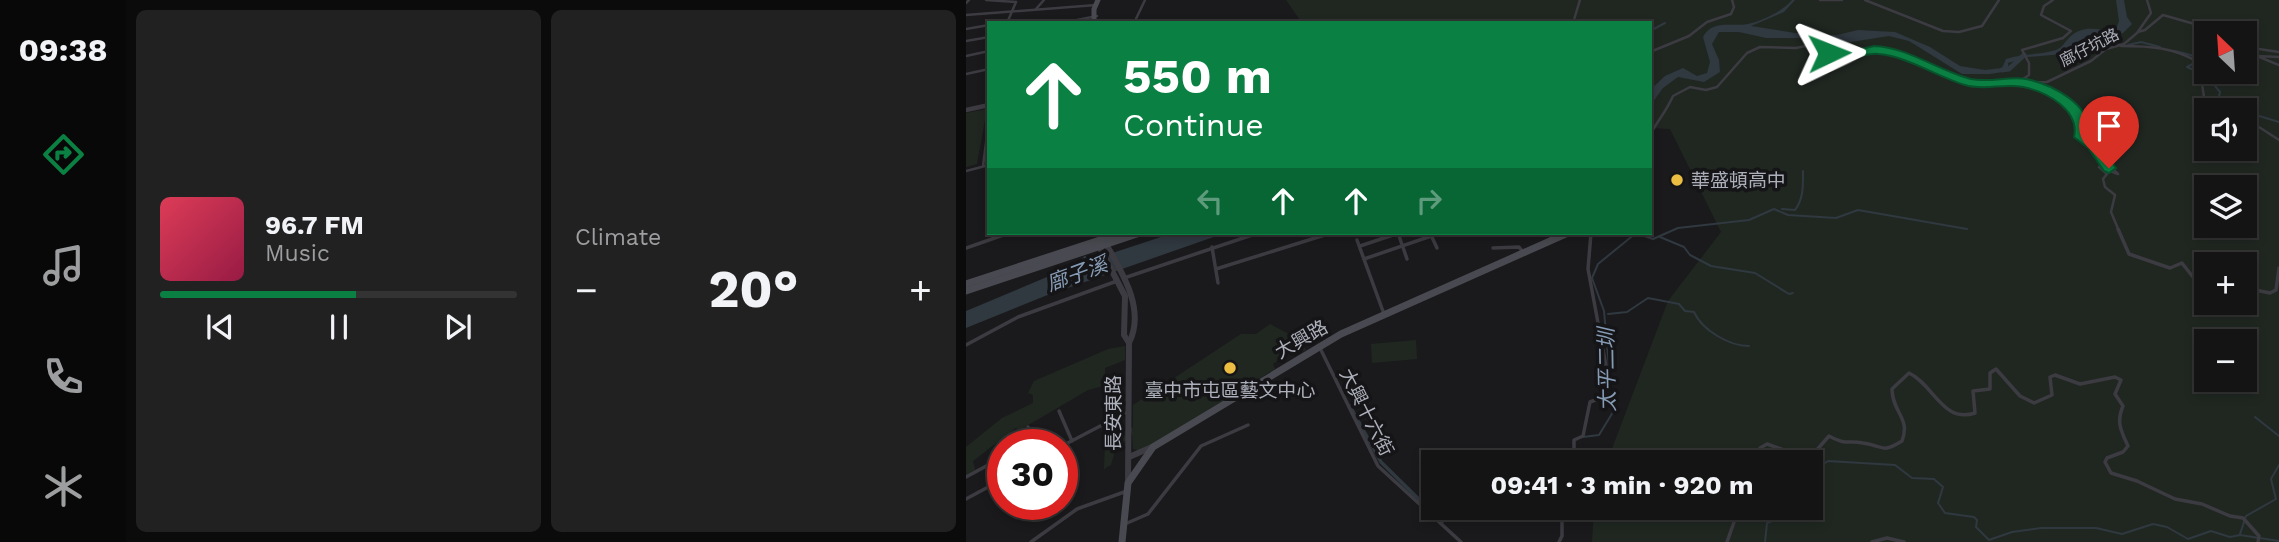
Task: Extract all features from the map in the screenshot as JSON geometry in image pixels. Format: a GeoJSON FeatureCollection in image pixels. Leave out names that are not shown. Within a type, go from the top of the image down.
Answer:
{"type":"FeatureCollection","features":[{"type":"Feature","properties":{"kind":"main road"},"geometry":{"type":"LineString","coordinates":[[1095,20],[1097,2]]}},
{"type":"Feature","properties":{"kind":"main road"},"geometry":{"type":"LineString","coordinates":[[966,286],[1124,235]]}},
{"type":"Feature","properties":{"kind":"main road"},"geometry":{"type":"LineString","coordinates":[[1101,241],[1130,235]]}},
{"type":"Feature","properties":{"kind":"main road","name":"大興路"},"geometry":{"type":"LineString","coordinates":[[1122,542],[1127,487],[1153,446],[1319,345],[1523,253],[1551,236]]}},
{"type":"Feature","properties":{"kind":"street"},"geometry":{"type":"LineString","coordinates":[[986,0],[1017,1]]}},
{"type":"Feature","properties":{"kind":"street"},"geometry":{"type":"LineString","coordinates":[[1037,9],[1044,0]]}},
{"type":"Feature","properties":{"kind":"street"},"geometry":{"type":"LineString","coordinates":[[1135,21],[1145,0]]}},
{"type":"Feature","properties":{"kind":"street"},"geometry":{"type":"LineString","coordinates":[[1573,21],[1580,0]]}},
{"type":"Feature","properties":{"kind":"street"},"geometry":{"type":"LineString","coordinates":[[1652,51],[1689,36],[1707,22],[1731,14],[1734,7],[1732,0]]}},
{"type":"Feature","properties":{"kind":"street"},"geometry":{"type":"LineString","coordinates":[[1820,0],[1842,0]]}},
{"type":"Feature","properties":{"kind":"street"},"geometry":{"type":"LineString","coordinates":[[1865,0],[1946,33],[1982,26],[1998,0]]}},
{"type":"Feature","properties":{"kind":"street"},"geometry":{"type":"LineString","coordinates":[[2053,0],[2044,6],[2041,15],[2071,31],[2063,38],[2022,50],[2029,64],[2029,75],[2021,82],[2049,92],[2075,109],[2083,127],[2081,137],[2093,145],[2099,156],[2118,174],[2099,167],[2107,174],[2103,179],[2105,187],[2115,195],[2112,201],[2112,221],[2127,240],[2129,254],[2171,268],[2182,263],[2194,278]]}},
{"type":"Feature","properties":{"kind":"street","name":"廍仔坑路"},"geometry":{"type":"LineString","coordinates":[[1652,131],[1665,116],[1676,94],[1690,87],[1710,90],[1717,87],[1747,53],[1765,46],[1792,48],[1815,44],[1838,57],[1885,50],[1968,82],[1987,85],[2047,82],[2091,61],[2106,49],[2124,44],[2137,33],[2151,13],[2147,0]]}},
{"type":"Feature","properties":{"kind":"street"},"geometry":{"type":"LineString","coordinates":[[1007,21],[1017,1]]}},
{"type":"Feature","properties":{"kind":"street"},"geometry":{"type":"LineString","coordinates":[[966,15],[1097,2]]}},
{"type":"Feature","properties":{"kind":"street"},"geometry":{"type":"LineString","coordinates":[[2137,33],[2164,15],[2194,24]]}},
{"type":"Feature","properties":{"kind":"street"},"geometry":{"type":"LineString","coordinates":[[966,29],[987,25]]}},
{"type":"Feature","properties":{"kind":"street"},"geometry":{"type":"LineString","coordinates":[[966,41],[987,37]]}},
{"type":"Feature","properties":{"kind":"street"},"geometry":{"type":"LineString","coordinates":[[2118,46],[2143,45],[2196,60],[2199,63],[2198,76],[2205,88],[2205,98]]}},
{"type":"Feature","properties":{"kind":"street"},"geometry":{"type":"LineString","coordinates":[[2258,48],[2279,52]]}},
{"type":"Feature","properties":{"kind":"street"},"geometry":{"type":"LineString","coordinates":[[966,56],[987,51]]}},
{"type":"Feature","properties":{"kind":"street"},"geometry":{"type":"LineString","coordinates":[[2279,57],[2257,56],[2279,65]]}},
{"type":"Feature","properties":{"kind":"street"},"geometry":{"type":"LineString","coordinates":[[966,74],[987,69]]}},
{"type":"Feature","properties":{"kind":"street"},"geometry":{"type":"LineString","coordinates":[[966,110],[987,105]]}},
{"type":"Feature","properties":{"kind":"street"},"geometry":{"type":"LineString","coordinates":[[2257,126],[2279,141]]}},
{"type":"Feature","properties":{"kind":"street"},"geometry":{"type":"LineString","coordinates":[[983,166],[987,144]]}},
{"type":"Feature","properties":{"kind":"street"},"geometry":{"type":"LineString","coordinates":[[966,171],[987,165]]}},
{"type":"Feature","properties":{"kind":"street"},"geometry":{"type":"LineString","coordinates":[[966,248],[1003,235]]}},
{"type":"Feature","properties":{"kind":"street"},"geometry":{"type":"LineString","coordinates":[[966,345],[1018,317],[1122,278],[1251,235]]}},
{"type":"Feature","properties":{"kind":"street"},"geometry":{"type":"LineString","coordinates":[[1216,269],[1325,235]]}},
{"type":"Feature","properties":{"kind":"street"},"geometry":{"type":"LineString","coordinates":[[1360,246],[1393,235]]}},
{"type":"Feature","properties":{"kind":"street"},"geometry":{"type":"LineString","coordinates":[[1400,235],[1407,259]]}},
{"type":"Feature","properties":{"kind":"street"},"geometry":{"type":"LineString","coordinates":[[1364,259],[1429,235]]}},
{"type":"Feature","properties":{"kind":"street"},"geometry":{"type":"LineString","coordinates":[[1431,235],[1437,248]]}},
{"type":"Feature","properties":{"kind":"street"},"geometry":{"type":"LineString","coordinates":[[1574,450],[1574,440],[1583,436],[1590,402],[1603,397],[1609,382],[1588,274],[1587,255],[1591,235]]}},
{"type":"Feature","properties":{"kind":"street"},"geometry":{"type":"LineString","coordinates":[[1357,240],[1384,314]]}},
{"type":"Feature","properties":{"kind":"street"},"geometry":{"type":"LineString","coordinates":[[1101,241],[1122,278]]}},
{"type":"Feature","properties":{"kind":"street"},"geometry":{"type":"LineString","coordinates":[[1212,247],[1218,283]]}},
{"type":"Feature","properties":{"kind":"street"},"geometry":{"type":"LineString","coordinates":[[1493,248],[1519,247],[1523,253]]}},
{"type":"Feature","properties":{"kind":"street"},"geometry":{"type":"LineString","coordinates":[[2257,290],[2270,293],[2276,290],[2279,268]]}},
{"type":"Feature","properties":{"kind":"street","name":"長安東路"},"geometry":{"type":"LineString","coordinates":[[1122,278],[1126,301],[1124,335],[1129,342],[1127,487]]}},
{"type":"Feature","properties":{"kind":"street","name":"大興十六街"},"geometry":{"type":"LineString","coordinates":[[1319,345],[1378,466],[1461,542]]}},
{"type":"Feature","properties":{"kind":"street"},"geometry":{"type":"LineString","coordinates":[[1817,450],[1829,436],[1845,444],[1863,443],[1872,448],[1889,449],[1902,442],[1905,426],[1902,412],[1892,404],[1892,389],[1909,373],[1937,397],[1949,412],[1966,416],[1975,414],[1973,391],[1990,389],[1990,373],[1996,369],[2022,399],[2031,402],[2052,395],[2050,377],[2055,375],[2080,384],[2115,377],[2121,380],[2115,394],[2123,406],[2118,417],[2119,427],[2128,446],[2123,452],[2107,457],[2105,462],[2111,473],[2137,481],[2175,499],[2202,504],[2230,516],[2243,518],[2259,536],[2258,542]]}},
{"type":"Feature","properties":{"kind":"street"},"geometry":{"type":"LineString","coordinates":[[1059,411],[1067,429]]}},
{"type":"Feature","properties":{"kind":"street"},"geometry":{"type":"LineString","coordinates":[[1078,437],[1102,422],[1129,411]]}},
{"type":"Feature","properties":{"kind":"street"},"geometry":{"type":"LineString","coordinates":[[1124,525],[1148,514],[1200,446],[1248,425]]}},
{"type":"Feature","properties":{"kind":"street"},"geometry":{"type":"LineString","coordinates":[[1759,450],[1767,444],[1784,450]]}},
{"type":"Feature","properties":{"kind":"street"},"geometry":{"type":"LineString","coordinates":[[1129,457],[1153,446]]}},
{"type":"Feature","properties":{"kind":"street"},"geometry":{"type":"LineString","coordinates":[[966,477],[987,466]]}},
{"type":"Feature","properties":{"kind":"street"},"geometry":{"type":"LineString","coordinates":[[1031,542],[1077,509],[1127,487]]}},
{"type":"Feature","properties":{"kind":"street"},"geometry":{"type":"LineString","coordinates":[[966,499],[987,488]]}},
{"type":"Feature","properties":{"kind":"street"},"geometry":{"type":"LineString","coordinates":[[1559,542],[1562,536],[1562,520]]}},
{"type":"Feature","properties":{"kind":"street"},"geometry":{"type":"LineString","coordinates":[[1727,542],[1735,520]]}},
{"type":"Feature","properties":{"kind":"street"},"geometry":{"type":"LineString","coordinates":[[1872,542],[1887,538],[1904,542]]}},
{"type":"Feature","properties":{"kind":"shaded area"},"geometry":{"type":"Polygon","coordinates":[[[1286,0],[2279,0],[2279,542],[1592,542],[1593,520],[1823,520],[1823,450],[1612,450],[1668,301],[1721,232],[1670,129],[1652,128],[1652,21],[1301,21],[1286,0]]]}},
{"type":"Feature","properties":{"kind":"shaded area"},"geometry":{"type":"Polygon","coordinates":[[[987,109],[977,164],[966,167],[966,113],[987,109]]]}},
{"type":"Feature","properties":{"kind":"shaded area"},"geometry":{"type":"Polygon","coordinates":[[[1270,324],[1298,339],[1306,350],[1303,351],[1298,346],[1273,364],[1275,369],[1141,451],[1133,449],[1132,434],[1115,451],[1111,465],[1104,469],[1105,442],[1133,427],[1133,405],[1241,334],[1256,334],[1270,324]]]}},
{"type":"Feature","properties":{"kind":"shaded area"},"geometry":{"type":"Polygon","coordinates":[[[1416,340],[1417,359],[1372,363],[1371,344],[1416,340]]]}},
{"type":"Feature","properties":{"kind":"shaded area"},"geometry":{"type":"Polygon","coordinates":[[[1125,346],[1125,360],[1105,368],[1105,379],[1100,387],[1088,390],[1021,429],[988,429],[1002,418],[1033,403],[1033,395],[1028,393],[1034,381],[1108,349],[1125,346]]]}},
{"type":"Feature","properties":{"kind":"shaded area"},"geometry":{"type":"Polygon","coordinates":[[[987,430],[987,450],[973,461],[975,470],[966,475],[966,447],[987,430]]]}},
{"type":"Feature","properties":{"kind":"water"},"geometry":{"type":"Polygon","coordinates":[[[1795,0],[1784,12],[1751,26],[1795,33],[1837,35],[1858,30],[1895,32],[1930,47],[1960,66],[1985,70],[2002,68],[2006,59],[2013,57],[2056,50],[2073,34],[2084,29],[2115,32],[2119,21],[2116,0],[2124,0],[2127,17],[2132,24],[2123,33],[2097,41],[2075,53],[2028,57],[2008,63],[2009,71],[1990,74],[1962,74],[1909,41],[1889,36],[1851,42],[1819,38],[1766,38],[1739,32],[1719,32],[1712,44],[1719,60],[1720,72],[1704,82],[1678,77],[1663,88],[1652,103],[1652,88],[1665,76],[1683,68],[1697,76],[1707,73],[1710,62],[1703,37],[1707,31],[1717,26],[1760,21],[1795,0]]]}},
{"type":"Feature","properties":{"kind":"water"},"geometry":{"type":"Polygon","coordinates":[[[1167,235],[1219,235],[1045,296],[966,328],[966,311],[1073,266],[1167,235]]]}},
{"type":"Feature","properties":{"kind":"waterway"},"geometry":{"type":"LineString","coordinates":[[1652,30],[1665,23]]}},
{"type":"Feature","properties":{"kind":"waterway"},"geometry":{"type":"LineString","coordinates":[[2101,39],[2119,44]]}},
{"type":"Feature","properties":{"kind":"waterway"},"geometry":{"type":"LineString","coordinates":[[2128,45],[2141,42],[2160,47]]}},
{"type":"Feature","properties":{"kind":"waterway"},"geometry":{"type":"LineString","coordinates":[[2175,51],[2198,57],[2200,60],[2187,67],[2207,76],[2220,92],[2218,102],[2231,110],[2247,104],[2256,115],[2279,122]]}},
{"type":"Feature","properties":{"kind":"waterway","name":"廍子溪"},"geometry":{"type":"LineString","coordinates":[[2002,70],[2009,69],[2024,55]]}},
{"type":"Feature","properties":{"kind":"waterway"},"geometry":{"type":"LineString","coordinates":[[1782,209],[1795,210],[1798,205],[1803,171]]}},
{"type":"Feature","properties":{"kind":"waterway","name":"太平二圳"},"geometry":{"type":"LineString","coordinates":[[1642,235],[1653,239],[1678,228],[1749,220],[1774,209],[1788,215],[1836,218],[1858,210],[1967,229]]}},
{"type":"Feature","properties":{"kind":"waterway","name":"太平二圳"},"geometry":{"type":"LineString","coordinates":[[1608,389],[1610,378],[1604,311],[1592,278],[1598,264],[1634,235]]}},
{"type":"Feature","properties":{"kind":"waterway"},"geometry":{"type":"LineString","coordinates":[[1660,237],[1684,247],[1690,255],[1711,266],[1755,273],[1789,294],[1793,293]]}},
{"type":"Feature","properties":{"kind":"waterway"},"geometry":{"type":"LineString","coordinates":[[1078,264],[1085,257]]}},
{"type":"Feature","properties":{"kind":"waterway"},"geometry":{"type":"LineString","coordinates":[[1608,314],[1627,312],[1648,298],[1679,304],[1685,311],[1694,312],[1703,325],[1717,336],[1749,346]]}},
{"type":"Feature","properties":{"kind":"waterway","name":"太平二圳"},"geometry":{"type":"LineString","coordinates":[[1583,437],[1599,435],[1613,412],[1604,397]]}},
{"type":"Feature","properties":{"kind":"waterway"},"geometry":{"type":"LineString","coordinates":[[1350,406],[1381,462],[1442,522]]}},
{"type":"Feature","properties":{"kind":"waterway"},"geometry":{"type":"LineString","coordinates":[[2255,417],[2279,436]]}},
{"type":"Feature","properties":{"kind":"waterway"},"geometry":{"type":"LineString","coordinates":[[1823,464],[1828,461],[1895,465],[1912,478],[1934,479],[1943,487],[1938,503],[1945,513],[1974,517],[1977,520],[1976,527],[1989,540],[2012,532],[2041,528],[2096,528],[2122,534],[2153,524],[2167,527],[2188,539],[2211,531],[2230,537],[2240,535],[2279,541]]}},
{"type":"Feature","properties":{"kind":"waterway"},"geometry":{"type":"LineString","coordinates":[[2240,534],[2246,516],[2276,499],[2271,479],[2279,465]]}},
{"type":"Feature","properties":{"kind":"waterway"},"geometry":{"type":"LineString","coordinates":[[1765,542],[1767,523],[1775,520]]}},
{"type":"Feature","properties":{"kind":"place","name":"華盛頓高中"},"geometry":{"type":"Point","coordinates":[1677,180]}},
{"type":"Feature","properties":{"kind":"place","name":"臺中市屯區藝文中心"},"geometry":{"type":"Point","coordinates":[1230,368]}},
{"type":"Feature","properties":{"kind":"route"},"geometry":{"type":"LineString","coordinates":[[1829,53],[1845,57],[1885,50],[1968,82],[1987,85],[2023,83],[2049,92],[2075,109],[2083,127],[2081,137],[2093,145],[2109,168]]}}]}
